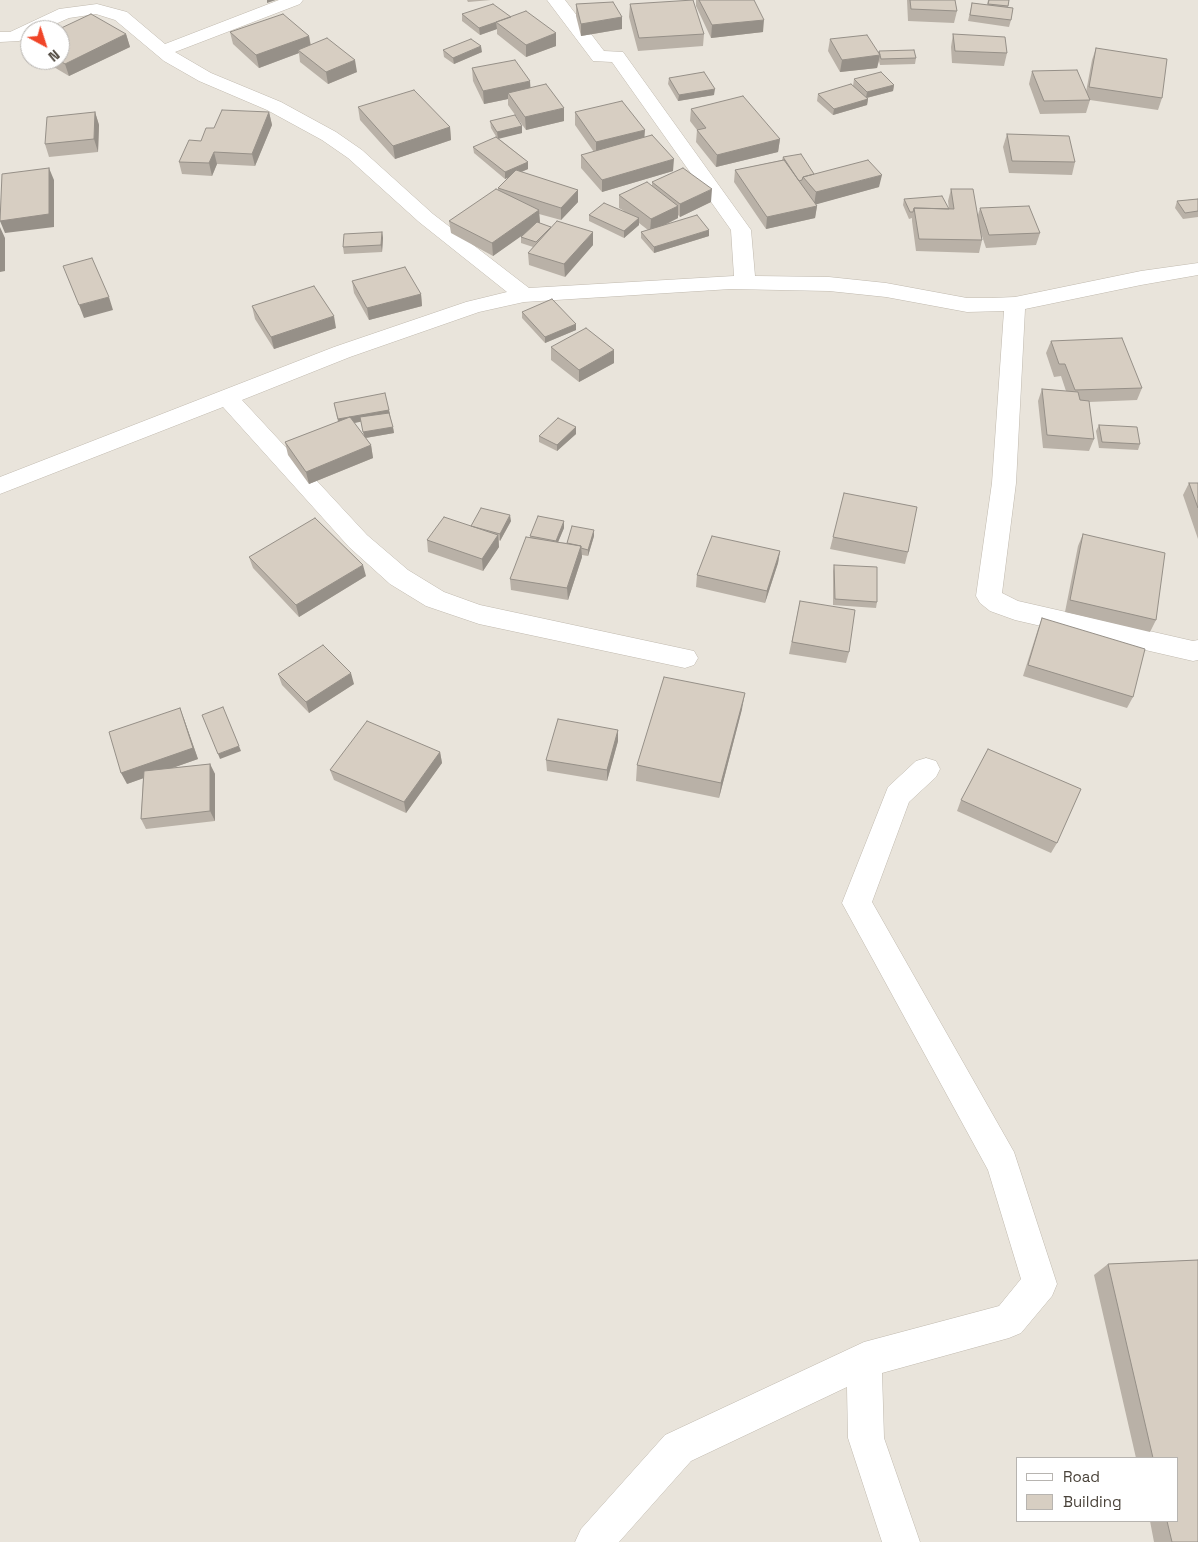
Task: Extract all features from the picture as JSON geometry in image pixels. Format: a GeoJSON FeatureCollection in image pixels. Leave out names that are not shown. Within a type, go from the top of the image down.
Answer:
{"type":"FeatureCollection","features":[{"type":"Feature","properties":{"kind":"street"},"geometry":{"type":"LineString","coordinates":[[163,51],[294,0]]}},
{"type":"Feature","properties":{"kind":"street"},"geometry":{"type":"LineString","coordinates":[[556,0],[599,57],[617,56],[741,230],[745,283]]}},
{"type":"Feature","properties":{"kind":"street"},"geometry":{"type":"LineString","coordinates":[[0,37],[13,37],[65,14],[97,9],[121,16],[163,51],[205,77],[274,106],[329,136],[355,154],[426,218],[524,295]]}},
{"type":"Feature","properties":{"kind":"street"},"geometry":{"type":"LineString","coordinates":[[0,486],[342,352],[473,307],[524,295],[745,283],[857,286],[967,305],[1015,304],[1141,278],[1198,269]]}},
{"type":"Feature","properties":{"kind":"street"},"geometry":{"type":"LineString","coordinates":[[1015,304],[1004,484],[990,596],[999,604],[1015,610],[1193,651],[1198,650]]}},
{"type":"Feature","properties":{"kind":"street"},"geometry":{"type":"LineString","coordinates":[[228,398],[358,541],[399,577],[435,599],[479,614],[685,658]]}},
{"type":"Feature","properties":{"kind":"street"},"geometry":{"type":"LineString","coordinates":[[594,1542],[678,1448],[864,1360],[1009,1321],[1040,1284],[1002,1164],[856,903],[898,795],[926,769]]}},
{"type":"Feature","properties":{"kind":"street"},"geometry":{"type":"LineString","coordinates":[[864,1360],[866,1438],[901,1542]]}},
{"type":"Feature","properties":{"kind":"shaded area"},"geometry":{"type":"Polygon","coordinates":[[[0,0],[1198,0],[1198,1542],[0,1542],[0,0]]]}},
{"type":"Feature","properties":{"kind":"building"},"geometry":{"type":"Polygon","coordinates":[[[693,0],[704,34],[639,38],[630,4],[693,0]]]}},
{"type":"Feature","properties":{"kind":"building"},"geometry":{"type":"Polygon","coordinates":[[[699,0],[754,0],[764,20],[712,25],[699,0]]]}},
{"type":"Feature","properties":{"kind":"building"},"geometry":{"type":"Polygon","coordinates":[[[910,0],[955,0],[957,11],[911,9],[910,0]]]}},
{"type":"Feature","properties":{"kind":"building"},"geometry":{"type":"Polygon","coordinates":[[[989,0],[1009,0],[1008,6],[988,4],[989,0]]]}},
{"type":"Feature","properties":{"kind":"building"},"geometry":{"type":"Polygon","coordinates":[[[613,2],[622,17],[581,24],[576,4],[613,2]]]}},
{"type":"Feature","properties":{"kind":"building"},"geometry":{"type":"Polygon","coordinates":[[[972,3],[1013,8],[1011,20],[970,15],[972,3]]]}},
{"type":"Feature","properties":{"kind":"building"},"geometry":{"type":"Polygon","coordinates":[[[493,4],[511,17],[479,28],[462,14],[493,4]]]}},
{"type":"Feature","properties":{"kind":"building"},"geometry":{"type":"Polygon","coordinates":[[[526,11],[556,33],[526,45],[496,22],[526,11]]]}},
{"type":"Feature","properties":{"kind":"building"},"geometry":{"type":"Polygon","coordinates":[[[91,14],[126,34],[70,62],[70,24],[91,14]]]}},
{"type":"Feature","properties":{"kind":"building"},"geometry":{"type":"Polygon","coordinates":[[[283,14],[309,36],[256,55],[230,32],[283,14]]]}},
{"type":"Feature","properties":{"kind":"building"},"geometry":{"type":"Polygon","coordinates":[[[953,34],[1005,37],[1007,53],[955,51],[953,34]]]}},
{"type":"Feature","properties":{"kind":"building"},"geometry":{"type":"Polygon","coordinates":[[[867,35],[880,55],[842,60],[830,39],[867,35]]]}},
{"type":"Feature","properties":{"kind":"building"},"geometry":{"type":"Polygon","coordinates":[[[327,38],[355,60],[326,72],[298,50],[327,38]]]}},
{"type":"Feature","properties":{"kind":"building"},"geometry":{"type":"Polygon","coordinates":[[[471,39],[481,46],[453,58],[443,50],[471,39]]]}},
{"type":"Feature","properties":{"kind":"building"},"geometry":{"type":"Polygon","coordinates":[[[1096,48],[1167,59],[1162,98],[1089,87],[1096,48]]]}},
{"type":"Feature","properties":{"kind":"building"},"geometry":{"type":"Polygon","coordinates":[[[914,50],[916,58],[881,59],[879,51],[914,50]]]}},
{"type":"Feature","properties":{"kind":"building"},"geometry":{"type":"Polygon","coordinates":[[[515,60],[530,81],[483,91],[472,68],[515,60]]]}},
{"type":"Feature","properties":{"kind":"building"},"geometry":{"type":"Polygon","coordinates":[[[1077,70],[1090,100],[1044,101],[1032,71],[1077,70]]]}},
{"type":"Feature","properties":{"kind":"building"},"geometry":{"type":"Polygon","coordinates":[[[704,72],[715,89],[679,95],[669,78],[704,72]]]}},
{"type":"Feature","properties":{"kind":"building"},"geometry":{"type":"Polygon","coordinates":[[[881,72],[894,85],[867,92],[854,79],[881,72]]]}},
{"type":"Feature","properties":{"kind":"building"},"geometry":{"type":"Polygon","coordinates":[[[546,84],[564,108],[525,117],[508,93],[546,84]]]}},
{"type":"Feature","properties":{"kind":"building"},"geometry":{"type":"Polygon","coordinates":[[[851,84],[868,99],[834,109],[818,94],[851,84]]]}},
{"type":"Feature","properties":{"kind":"building"},"geometry":{"type":"Polygon","coordinates":[[[414,90],[450,127],[393,146],[358,107],[414,90]]]}},
{"type":"Feature","properties":{"kind":"building"},"geometry":{"type":"Polygon","coordinates":[[[743,96],[780,139],[717,155],[697,130],[706,128],[691,109],[743,96]]]}},
{"type":"Feature","properties":{"kind":"building"},"geometry":{"type":"Polygon","coordinates":[[[622,101],[645,130],[596,142],[575,112],[622,101]]]}},
{"type":"Feature","properties":{"kind":"building"},"geometry":{"type":"Polygon","coordinates":[[[222,110],[269,112],[252,154],[214,152],[209,163],[179,162],[189,140],[201,141],[206,128],[214,128],[222,110]]]}},
{"type":"Feature","properties":{"kind":"building"},"geometry":{"type":"Polygon","coordinates":[[[95,112],[94,139],[45,144],[47,117],[95,112]]]}},
{"type":"Feature","properties":{"kind":"building"},"geometry":{"type":"Polygon","coordinates":[[[515,115],[522,126],[497,132],[490,121],[515,115]]]}},
{"type":"Feature","properties":{"kind":"building"},"geometry":{"type":"Polygon","coordinates":[[[1007,134],[1069,136],[1075,162],[1012,161],[1007,134]]]}},
{"type":"Feature","properties":{"kind":"building"},"geometry":{"type":"Polygon","coordinates":[[[652,135],[674,159],[602,180],[581,155],[652,135]]]}},
{"type":"Feature","properties":{"kind":"building"},"geometry":{"type":"Polygon","coordinates":[[[496,137],[528,162],[505,172],[473,147],[496,137]]]}},
{"type":"Feature","properties":{"kind":"building"},"geometry":{"type":"Polygon","coordinates":[[[801,154],[814,174],[803,177],[799,181],[783,157],[801,154]]]}},
{"type":"Feature","properties":{"kind":"building"},"geometry":{"type":"Polygon","coordinates":[[[784,160],[817,206],[767,217],[735,170],[784,160]]]}},
{"type":"Feature","properties":{"kind":"building"},"geometry":{"type":"Polygon","coordinates":[[[868,160],[882,175],[816,192],[803,177],[868,160]]]}},
{"type":"Feature","properties":{"kind":"building"},"geometry":{"type":"Polygon","coordinates":[[[49,168],[49,214],[0,221],[2,174],[49,168]]]}},
{"type":"Feature","properties":{"kind":"building"},"geometry":{"type":"Polygon","coordinates":[[[683,168],[712,189],[680,204],[652,182],[683,168]]]}},
{"type":"Feature","properties":{"kind":"building"},"geometry":{"type":"Polygon","coordinates":[[[516,170],[578,190],[561,208],[498,188],[516,170]]]}},
{"type":"Feature","properties":{"kind":"building"},"geometry":{"type":"Polygon","coordinates":[[[647,182],[678,206],[651,219],[619,195],[647,182]]]}},
{"type":"Feature","properties":{"kind":"building"},"geometry":{"type":"Polygon","coordinates":[[[496,189],[539,210],[492,243],[449,221],[496,189]]]}},
{"type":"Feature","properties":{"kind":"building"},"geometry":{"type":"Polygon","coordinates":[[[951,189],[973,189],[982,240],[919,239],[914,208],[954,209],[951,189]]]}},
{"type":"Feature","properties":{"kind":"building"},"geometry":{"type":"Polygon","coordinates":[[[942,196],[949,209],[914,208],[913,212],[910,212],[904,199],[942,196]]]}},
{"type":"Feature","properties":{"kind":"building"},"geometry":{"type":"Polygon","coordinates":[[[1198,199],[1198,211],[1185,213],[1177,201],[1198,199]]]}},
{"type":"Feature","properties":{"kind":"building"},"geometry":{"type":"Polygon","coordinates":[[[604,203],[639,218],[624,231],[589,215],[604,203]]]}},
{"type":"Feature","properties":{"kind":"building"},"geometry":{"type":"Polygon","coordinates":[[[1029,206],[1040,233],[989,235],[980,208],[1029,206]]]}},
{"type":"Feature","properties":{"kind":"building"},"geometry":{"type":"Polygon","coordinates":[[[697,215],[709,230],[654,247],[641,232],[697,215]]]}},
{"type":"Feature","properties":{"kind":"building"},"geometry":{"type":"Polygon","coordinates":[[[557,221],[593,232],[564,264],[528,253],[557,221]]]}},
{"type":"Feature","properties":{"kind":"building"},"geometry":{"type":"Polygon","coordinates":[[[537,222],[551,227],[536,242],[521,237],[537,222]]]}},
{"type":"Feature","properties":{"kind":"building"},"geometry":{"type":"Polygon","coordinates":[[[382,232],[381,245],[343,247],[344,234],[382,232]]]}},
{"type":"Feature","properties":{"kind":"building"},"geometry":{"type":"Polygon","coordinates":[[[92,258],[109,297],[79,305],[63,266],[92,258]]]}},
{"type":"Feature","properties":{"kind":"building"},"geometry":{"type":"Polygon","coordinates":[[[405,267],[421,294],[367,308],[352,281],[405,267]]]}},
{"type":"Feature","properties":{"kind":"building"},"geometry":{"type":"Polygon","coordinates":[[[314,286],[334,316],[271,337],[252,306],[314,286]]]}},
{"type":"Feature","properties":{"kind":"building"},"geometry":{"type":"Polygon","coordinates":[[[552,299],[576,324],[545,337],[522,312],[552,299]]]}},
{"type":"Feature","properties":{"kind":"building"},"geometry":{"type":"Polygon","coordinates":[[[586,328],[614,350],[579,370],[551,347],[586,328]]]}},
{"type":"Feature","properties":{"kind":"building"},"geometry":{"type":"Polygon","coordinates":[[[1122,338],[1142,388],[1075,390],[1065,364],[1059,364],[1051,341],[1122,338]]]}},
{"type":"Feature","properties":{"kind":"building"},"geometry":{"type":"Polygon","coordinates":[[[1042,389],[1078,392],[1080,400],[1089,401],[1094,439],[1047,435],[1042,389]]]}},
{"type":"Feature","properties":{"kind":"building"},"geometry":{"type":"Polygon","coordinates":[[[385,393],[389,410],[338,419],[334,403],[385,393]]]}},
{"type":"Feature","properties":{"kind":"building"},"geometry":{"type":"Polygon","coordinates":[[[389,413],[393,427],[363,432],[360,417],[389,413]]]}},
{"type":"Feature","properties":{"kind":"building"},"geometry":{"type":"Polygon","coordinates":[[[350,417],[371,445],[306,472],[285,442],[350,417]]]}},
{"type":"Feature","properties":{"kind":"building"},"geometry":{"type":"Polygon","coordinates":[[[558,418],[576,427],[557,445],[539,436],[558,418]]]}},
{"type":"Feature","properties":{"kind":"building"},"geometry":{"type":"Polygon","coordinates":[[[1099,425],[1137,427],[1140,444],[1102,442],[1099,425]]]}},
{"type":"Feature","properties":{"kind":"building"},"geometry":{"type":"Polygon","coordinates":[[[1189,483],[1198,483],[1198,508],[1189,483]]]}},
{"type":"Feature","properties":{"kind":"building"},"geometry":{"type":"Polygon","coordinates":[[[844,493],[917,507],[908,552],[833,537],[844,493]]]}},
{"type":"Feature","properties":{"kind":"building"},"geometry":{"type":"Polygon","coordinates":[[[481,508],[510,515],[500,534],[471,526],[481,508]]]}},
{"type":"Feature","properties":{"kind":"building"},"geometry":{"type":"Polygon","coordinates":[[[538,516],[564,521],[556,541],[530,536],[538,516]]]}},
{"type":"Feature","properties":{"kind":"building"},"geometry":{"type":"Polygon","coordinates":[[[444,517],[498,535],[482,559],[427,540],[444,517]]]}},
{"type":"Feature","properties":{"kind":"building"},"geometry":{"type":"Polygon","coordinates":[[[315,518],[363,565],[296,605],[249,557],[315,518]]]}},
{"type":"Feature","properties":{"kind":"building"},"geometry":{"type":"Polygon","coordinates":[[[572,526],[594,530],[588,550],[581,548],[581,546],[567,543],[572,526]]]}},
{"type":"Feature","properties":{"kind":"building"},"geometry":{"type":"Polygon","coordinates":[[[1083,534],[1165,553],[1156,620],[1070,600],[1083,534]]]}},
{"type":"Feature","properties":{"kind":"building"},"geometry":{"type":"Polygon","coordinates":[[[712,536],[780,551],[767,591],[697,575],[712,536]]]}},
{"type":"Feature","properties":{"kind":"building"},"geometry":{"type":"Polygon","coordinates":[[[526,537],[581,546],[567,588],[510,579],[526,537]]]}},
{"type":"Feature","properties":{"kind":"building"},"geometry":{"type":"Polygon","coordinates":[[[834,565],[877,567],[877,602],[835,599],[834,565]]]}},
{"type":"Feature","properties":{"kind":"building"},"geometry":{"type":"Polygon","coordinates":[[[800,601],[855,610],[849,652],[792,642],[800,601]]]}},
{"type":"Feature","properties":{"kind":"building"},"geometry":{"type":"Polygon","coordinates":[[[1042,618],[1145,649],[1133,697],[1028,665],[1042,618]]]}},
{"type":"Feature","properties":{"kind":"building"},"geometry":{"type":"Polygon","coordinates":[[[323,645],[351,673],[306,702],[278,674],[323,645]]]}},
{"type":"Feature","properties":{"kind":"building"},"geometry":{"type":"Polygon","coordinates":[[[664,677],[745,693],[721,783],[637,765],[664,677]]]}},
{"type":"Feature","properties":{"kind":"building"},"geometry":{"type":"Polygon","coordinates":[[[223,707],[239,746],[218,754],[202,715],[223,707]]]}},
{"type":"Feature","properties":{"kind":"building"},"geometry":{"type":"Polygon","coordinates":[[[180,708],[193,748],[121,773],[109,732],[180,708]]]}},
{"type":"Feature","properties":{"kind":"building"},"geometry":{"type":"Polygon","coordinates":[[[558,719],[618,730],[607,770],[546,760],[558,719]]]}},
{"type":"Feature","properties":{"kind":"building"},"geometry":{"type":"Polygon","coordinates":[[[367,721],[440,752],[404,802],[330,770],[367,721]]]}},
{"type":"Feature","properties":{"kind":"building"},"geometry":{"type":"Polygon","coordinates":[[[988,749],[1081,789],[1057,843],[961,800],[988,749]]]}},
{"type":"Feature","properties":{"kind":"building"},"geometry":{"type":"Polygon","coordinates":[[[210,764],[210,811],[141,819],[144,771],[210,764]]]}},
{"type":"Feature","properties":{"kind":"building"},"geometry":{"type":"Polygon","coordinates":[[[1198,1260],[1198,1542],[1172,1542],[1167,1522],[1178,1522],[1178,1457],[1153,1457],[1108,1264],[1198,1260]]]}}]}
